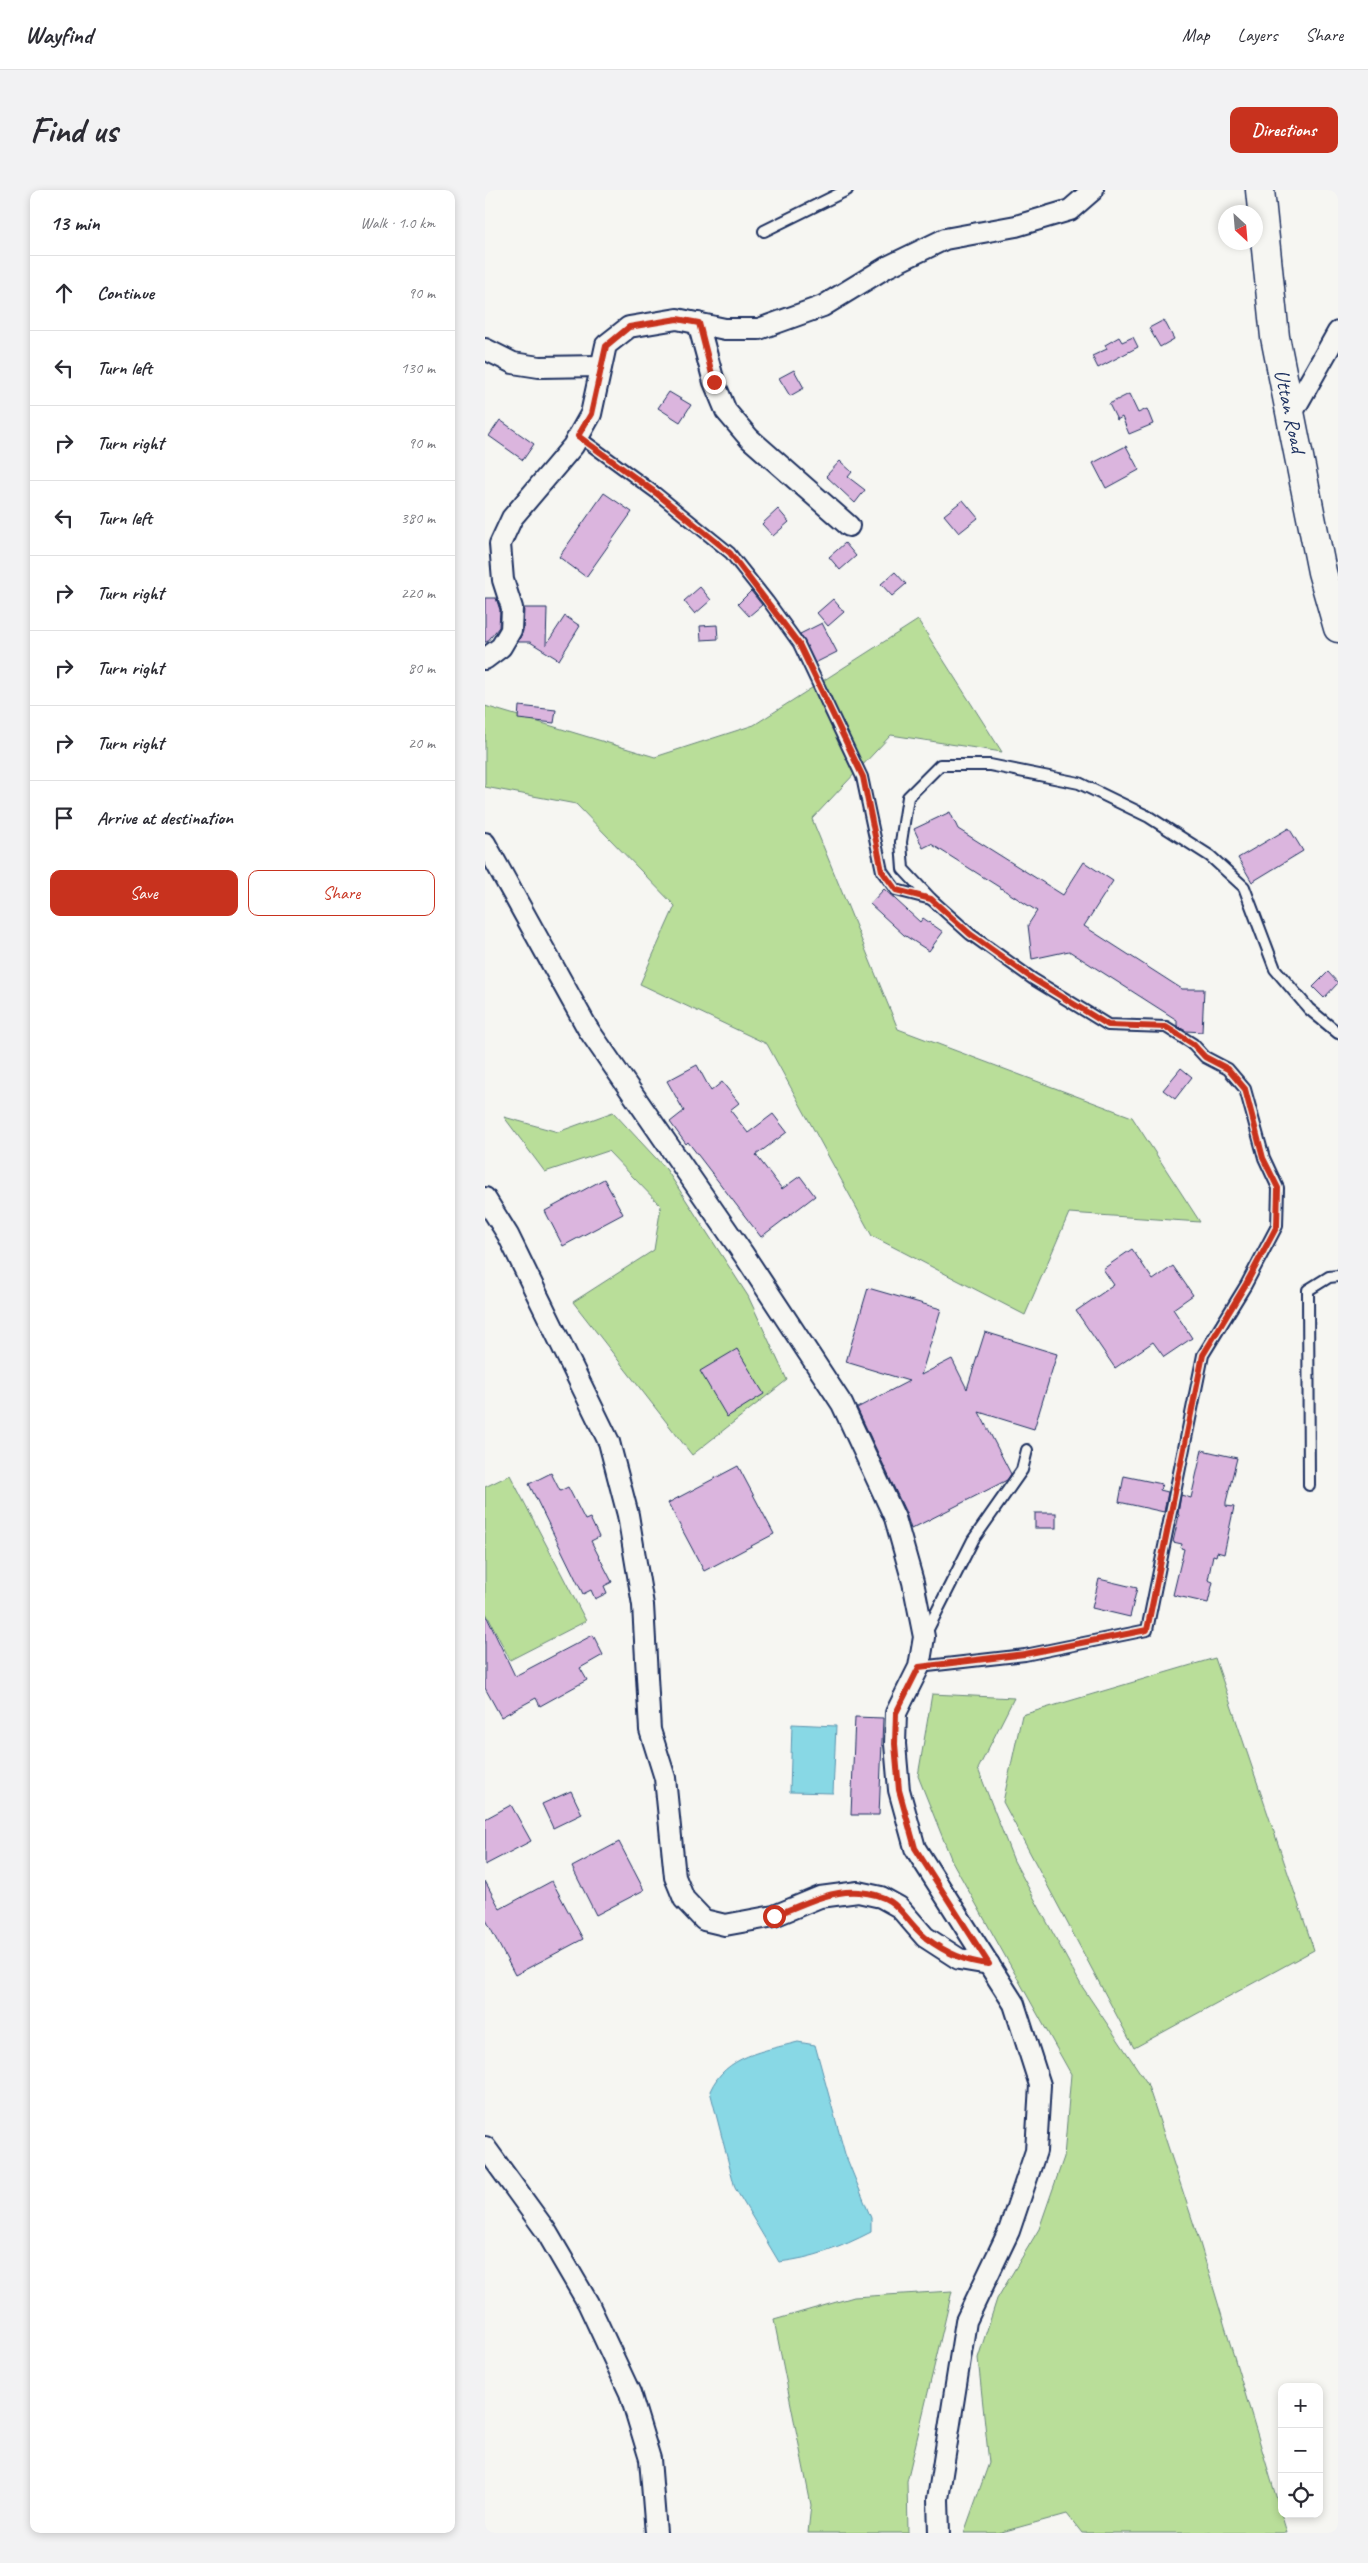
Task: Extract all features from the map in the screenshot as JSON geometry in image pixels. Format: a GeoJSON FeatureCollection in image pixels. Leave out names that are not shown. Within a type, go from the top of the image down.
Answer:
{"type":"FeatureCollection","features":[{"type":"Feature","properties":{"kind":"main road","name":"Uttan Road"},"geometry":{"type":"LineString","coordinates":[[1260,190],[1275,338],[1322,572],[1338,628]]}},
{"type":"Feature","properties":{"kind":"street"},"geometry":{"type":"LineString","coordinates":[[485,659],[501,647],[511,630],[511,608],[503,580],[500,544],[512,518],[573,446],[591,414],[606,346],[629,327],[677,319],[725,329],[759,329],[823,306],[887,267],[945,239],[1016,226],[1070,210],[1093,190]]}},
{"type":"Feature","properties":{"kind":"street"},"geometry":{"type":"LineString","coordinates":[[699,323],[714,382],[726,411],[749,438],[849,526]]}},
{"type":"Feature","properties":{"kind":"street"},"geometry":{"type":"LineString","coordinates":[[1291,415],[1338,332]]}},
{"type":"Feature","properties":{"kind":"street"},"geometry":{"type":"LineString","coordinates":[[485,349],[513,363],[531,366],[601,366]]}},
{"type":"Feature","properties":{"kind":"street"},"geometry":{"type":"LineString","coordinates":[[487,850],[588,1029],[744,1255],[842,1404],[895,1518],[913,1582],[924,1636],[919,1667],[896,1713],[895,1744],[899,1790],[915,1848],[1014,2004],[1040,2085],[1036,2151],[1009,2231],[966,2321],[938,2499],[939,2533]]}},
{"type":"Feature","properties":{"kind":"street"},"geometry":{"type":"LineString","coordinates":[[485,1198],[508,1235],[609,1442],[628,1515],[643,1605],[649,1730],[665,1778],[675,1877],[685,1898],[704,1920],[725,1925],[774,1916],[820,1897],[858,1892],[881,1897],[899,1907],[925,1937],[959,1959],[989,1964]]}},
{"type":"Feature","properties":{"kind":"street"},"geometry":{"type":"LineString","coordinates":[[485,2147],[551,2239],[588,2303],[630,2393],[650,2459],[656,2533]]}},
{"type":"Feature","properties":{"kind":"lane"},"geometry":{"type":"LineString","coordinates":[[763,230],[847,190]]}},
{"type":"Feature","properties":{"kind":"lane"},"geometry":{"type":"LineString","coordinates":[[578,436],[656,493],[730,553],[768,601],[799,644],[863,777],[882,871],[896,890],[931,899]]}},
{"type":"Feature","properties":{"kind":"lane"},"geometry":{"type":"LineString","coordinates":[[919,1667],[1025,1654],[1147,1630],[1203,1355],[1277,1226],[1278,1188],[1263,1158],[1245,1089],[1228,1069],[1205,1057],[1193,1044],[1166,1027],[1108,1025],[1025,973],[970,934],[931,899],[903,869],[901,842],[908,797],[941,765],[990,765],[1079,783],[1149,817],[1210,856],[1245,887],[1275,968],[1309,1010],[1338,1033]]}},
{"type":"Feature","properties":{"kind":"lane"},"geometry":{"type":"LineString","coordinates":[[1309,1485],[1309,1290],[1329,1277],[1338,1276]]}},
{"type":"Feature","properties":{"kind":"lane"},"geometry":{"type":"LineString","coordinates":[[924,1636],[973,1540],[1021,1470],[1027,1450]]}},
{"type":"Feature","properties":{"kind":"green space"},"geometry":{"type":"Polygon","coordinates":[[[918,620],[1002,752],[891,735],[812,819],[898,1029],[1132,1117],[1200,1222],[1069,1213],[1025,1315],[872,1236],[767,1044],[640,984],[675,906],[576,804],[485,787],[485,706],[655,757],[754,725],[918,620]]]}},
{"type":"Feature","properties":{"kind":"green space"},"geometry":{"type":"Polygon","coordinates":[[[613,1112],[666,1169],[748,1296],[787,1380],[692,1455],[573,1302],[654,1250],[661,1206],[608,1151],[545,1172],[504,1117],[558,1132],[613,1112]]]}},
{"type":"Feature","properties":{"kind":"green space"},"geometry":{"type":"Polygon","coordinates":[[[510,1475],[586,1621],[510,1660],[485,1611],[485,1487],[510,1475]]]}},
{"type":"Feature","properties":{"kind":"green space"},"geometry":{"type":"Polygon","coordinates":[[[1215,1658],[1314,1950],[1134,2048],[1003,1802],[1022,1715],[1215,1658]]]}},
{"type":"Feature","properties":{"kind":"green space"},"geometry":{"type":"Polygon","coordinates":[[[932,1694],[1014,1698],[978,1769],[1014,1861],[1081,1985],[1147,2083],[1199,2240],[1278,2503],[1278,2518],[1282,2518],[1287,2533],[1082,2533],[1067,2514],[998,2533],[964,2533],[989,2463],[978,2358],[997,2299],[1039,2229],[1064,2157],[1071,2074],[952,1861],[918,1776],[932,1694]]]}},
{"type":"Feature","properties":{"kind":"green space"},"geometry":{"type":"Polygon","coordinates":[[[952,2291],[907,2481],[908,2533],[808,2533],[811,2505],[774,2320],[854,2297],[952,2291]]]}},
{"type":"Feature","properties":{"kind":"water"},"geometry":{"type":"Polygon","coordinates":[[[792,1724],[836,1726],[833,1793],[790,1792],[792,1724]]]}},
{"type":"Feature","properties":{"kind":"water"},"geometry":{"type":"Polygon","coordinates":[[[798,2042],[815,2045],[845,2154],[871,2218],[871,2232],[826,2252],[779,2262],[735,2188],[710,2091],[717,2079],[736,2062],[759,2052],[798,2042]]]}},
{"type":"Feature","properties":{"kind":"building"},"geometry":{"type":"Polygon","coordinates":[[[1164,320],[1174,339],[1160,347],[1149,328],[1164,320]]]}},
{"type":"Feature","properties":{"kind":"building"},"geometry":{"type":"Polygon","coordinates":[[[1119,337],[1122,342],[1133,337],[1138,347],[1098,368],[1092,356],[1107,349],[1105,345],[1119,337]]]}},
{"type":"Feature","properties":{"kind":"building"},"geometry":{"type":"Polygon","coordinates":[[[794,370],[804,388],[790,396],[779,378],[794,370]]]}},
{"type":"Feature","properties":{"kind":"building"},"geometry":{"type":"Polygon","coordinates":[[[669,392],[691,405],[680,422],[658,408],[669,392]]]}},
{"type":"Feature","properties":{"kind":"building"},"geometry":{"type":"Polygon","coordinates":[[[1129,394],[1138,413],[1147,409],[1153,424],[1129,434],[1122,417],[1117,420],[1109,404],[1129,394]]]}},
{"type":"Feature","properties":{"kind":"building"},"geometry":{"type":"Polygon","coordinates":[[[500,420],[534,444],[523,460],[489,436],[500,420]]]}},
{"type":"Feature","properties":{"kind":"building"},"geometry":{"type":"Polygon","coordinates":[[[1126,446],[1139,470],[1106,488],[1093,463],[1126,446]]]}},
{"type":"Feature","properties":{"kind":"building"},"geometry":{"type":"Polygon","coordinates":[[[840,461],[852,472],[848,477],[865,490],[855,503],[826,476],[840,461]]]}},
{"type":"Feature","properties":{"kind":"building"},"geometry":{"type":"Polygon","coordinates":[[[604,493],[632,512],[586,577],[559,557],[604,493]]]}},
{"type":"Feature","properties":{"kind":"building"},"geometry":{"type":"Polygon","coordinates":[[[963,500],[978,518],[959,533],[944,515],[963,500]]]}},
{"type":"Feature","properties":{"kind":"building"},"geometry":{"type":"Polygon","coordinates":[[[778,509],[789,522],[773,536],[762,524],[778,509]]]}},
{"type":"Feature","properties":{"kind":"building"},"geometry":{"type":"Polygon","coordinates":[[[845,543],[856,556],[840,570],[829,557],[845,543]]]}},
{"type":"Feature","properties":{"kind":"building"},"geometry":{"type":"Polygon","coordinates":[[[895,572],[906,584],[892,596],[881,584],[895,572]]]}},
{"type":"Feature","properties":{"kind":"building"},"geometry":{"type":"Polygon","coordinates":[[[700,587],[711,600],[695,614],[684,601],[700,587]]]}},
{"type":"Feature","properties":{"kind":"building"},"geometry":{"type":"Polygon","coordinates":[[[751,591],[762,605],[749,616],[738,604],[751,591]]]}},
{"type":"Feature","properties":{"kind":"building"},"geometry":{"type":"Polygon","coordinates":[[[485,598],[496,598],[500,610],[499,627],[487,642],[485,642],[485,598]]]}},
{"type":"Feature","properties":{"kind":"building"},"geometry":{"type":"Polygon","coordinates":[[[833,599],[844,612],[828,626],[817,613],[833,599]]]}},
{"type":"Feature","properties":{"kind":"building"},"geometry":{"type":"Polygon","coordinates":[[[524,608],[547,608],[546,645],[565,616],[580,626],[559,660],[530,642],[518,642],[523,631],[524,608]]]}},
{"type":"Feature","properties":{"kind":"building"},"geometry":{"type":"Polygon","coordinates":[[[822,623],[837,652],[815,663],[800,634],[822,623]]]}},
{"type":"Feature","properties":{"kind":"building"},"geometry":{"type":"Polygon","coordinates":[[[717,625],[718,639],[701,640],[700,626],[717,625]]]}},
{"type":"Feature","properties":{"kind":"building"},"geometry":{"type":"Polygon","coordinates":[[[519,706],[556,710],[554,723],[518,719],[519,706]]]}},
{"type":"Feature","properties":{"kind":"building"},"geometry":{"type":"Polygon","coordinates":[[[950,812],[958,829],[1063,895],[1084,862],[1113,881],[1084,926],[1182,989],[1204,989],[1202,1032],[1186,1031],[1177,1026],[1177,1020],[1069,951],[1032,959],[1028,925],[1037,911],[931,844],[923,848],[914,829],[950,812]]]}},
{"type":"Feature","properties":{"kind":"building"},"geometry":{"type":"Polygon","coordinates":[[[1289,828],[1303,851],[1252,882],[1238,858],[1289,828]]]}},
{"type":"Feature","properties":{"kind":"building"},"geometry":{"type":"Polygon","coordinates":[[[884,889],[920,922],[923,918],[943,932],[929,951],[904,935],[870,904],[884,889]]]}},
{"type":"Feature","properties":{"kind":"building"},"geometry":{"type":"Polygon","coordinates":[[[1328,972],[1338,983],[1324,998],[1313,987],[1328,972]]]}},
{"type":"Feature","properties":{"kind":"building"},"geometry":{"type":"Polygon","coordinates":[[[697,1065],[711,1091],[722,1082],[739,1103],[730,1110],[748,1133],[773,1114],[787,1132],[756,1155],[782,1189],[800,1176],[815,1196],[761,1237],[688,1142],[686,1144],[670,1122],[684,1111],[667,1081],[697,1065]]]}},
{"type":"Feature","properties":{"kind":"building"},"geometry":{"type":"Polygon","coordinates":[[[1181,1068],[1192,1077],[1175,1099],[1163,1090],[1181,1068]]]}},
{"type":"Feature","properties":{"kind":"building"},"geometry":{"type":"Polygon","coordinates":[[[604,1179],[623,1214],[563,1246],[545,1211],[604,1179]]]}},
{"type":"Feature","properties":{"kind":"building"},"geometry":{"type":"Polygon","coordinates":[[[1132,1249],[1153,1280],[1173,1266],[1193,1295],[1173,1309],[1192,1338],[1164,1357],[1153,1342],[1115,1368],[1076,1311],[1114,1285],[1103,1269],[1132,1249]]]}},
{"type":"Feature","properties":{"kind":"building"},"geometry":{"type":"Polygon","coordinates":[[[868,1288],[941,1309],[921,1375],[952,1359],[967,1389],[985,1332],[1057,1354],[1034,1429],[979,1412],[1011,1474],[1007,1480],[911,1529],[906,1513],[857,1408],[909,1381],[846,1362],[868,1288]]]}},
{"type":"Feature","properties":{"kind":"building"},"geometry":{"type":"Polygon","coordinates":[[[737,1349],[764,1394],[727,1417],[700,1371],[737,1349]]]}},
{"type":"Feature","properties":{"kind":"building"},"geometry":{"type":"Polygon","coordinates":[[[1202,1450],[1237,1458],[1226,1502],[1226,1506],[1234,1507],[1224,1554],[1217,1552],[1216,1556],[1213,1555],[1208,1580],[1213,1582],[1208,1603],[1173,1595],[1184,1549],[1181,1548],[1182,1544],[1173,1542],[1181,1495],[1191,1498],[1202,1450]]]}},
{"type":"Feature","properties":{"kind":"building"},"geometry":{"type":"Polygon","coordinates":[[[738,1466],[774,1534],[704,1571],[668,1503],[738,1466]]]}},
{"type":"Feature","properties":{"kind":"building"},"geometry":{"type":"Polygon","coordinates":[[[551,1473],[560,1491],[568,1487],[585,1520],[590,1518],[599,1537],[591,1541],[612,1582],[604,1586],[607,1593],[595,1599],[591,1590],[583,1594],[529,1484],[551,1473]]]}},
{"type":"Feature","properties":{"kind":"building"},"geometry":{"type":"Polygon","coordinates":[[[1124,1476],[1162,1484],[1160,1490],[1168,1492],[1164,1512],[1119,1502],[1124,1476]]]}},
{"type":"Feature","properties":{"kind":"building"},"geometry":{"type":"Polygon","coordinates":[[[1035,1513],[1056,1513],[1056,1528],[1035,1528],[1035,1513]]]}},
{"type":"Feature","properties":{"kind":"building"},"geometry":{"type":"Polygon","coordinates":[[[1099,1579],[1137,1588],[1130,1617],[1092,1608],[1099,1579]]]}},
{"type":"Feature","properties":{"kind":"building"},"geometry":{"type":"Polygon","coordinates":[[[485,1613],[515,1676],[593,1635],[603,1655],[580,1668],[587,1680],[540,1706],[536,1698],[501,1717],[485,1688],[485,1613]]]}},
{"type":"Feature","properties":{"kind":"building"},"geometry":{"type":"Polygon","coordinates":[[[855,1717],[883,1718],[879,1815],[851,1815],[855,1717]]]}},
{"type":"Feature","properties":{"kind":"building"},"geometry":{"type":"Polygon","coordinates":[[[571,1791],[582,1814],[553,1828],[542,1804],[571,1791]]]}},
{"type":"Feature","properties":{"kind":"building"},"geometry":{"type":"Polygon","coordinates":[[[511,1805],[531,1841],[485,1865],[485,1819],[511,1805]]]}},
{"type":"Feature","properties":{"kind":"building"},"geometry":{"type":"Polygon","coordinates":[[[619,1842],[644,1890],[596,1915],[572,1867],[619,1842]]]}},
{"type":"Feature","properties":{"kind":"building"},"geometry":{"type":"Polygon","coordinates":[[[485,1881],[500,1909],[552,1881],[583,1939],[515,1975],[485,1918],[485,1881]]]}},
{"type":"Feature","properties":{"kind":"route"},"geometry":{"type":"LineString","coordinates":[[714,382],[699,323],[677,319],[629,327],[606,346],[591,414],[578,436],[656,493],[730,553],[799,644],[863,777],[879,848],[882,871],[896,890],[931,899],[970,934],[1033,979],[1108,1025],[1166,1027],[1193,1044],[1205,1057],[1228,1069],[1245,1089],[1263,1158],[1278,1188],[1277,1226],[1246,1284],[1203,1355],[1147,1630],[1025,1654],[919,1667],[906,1689],[896,1713],[895,1744],[899,1790],[915,1848],[989,1964],[959,1959],[925,1937],[899,1907],[881,1897],[858,1892],[820,1897],[774,1916]]}}]}
